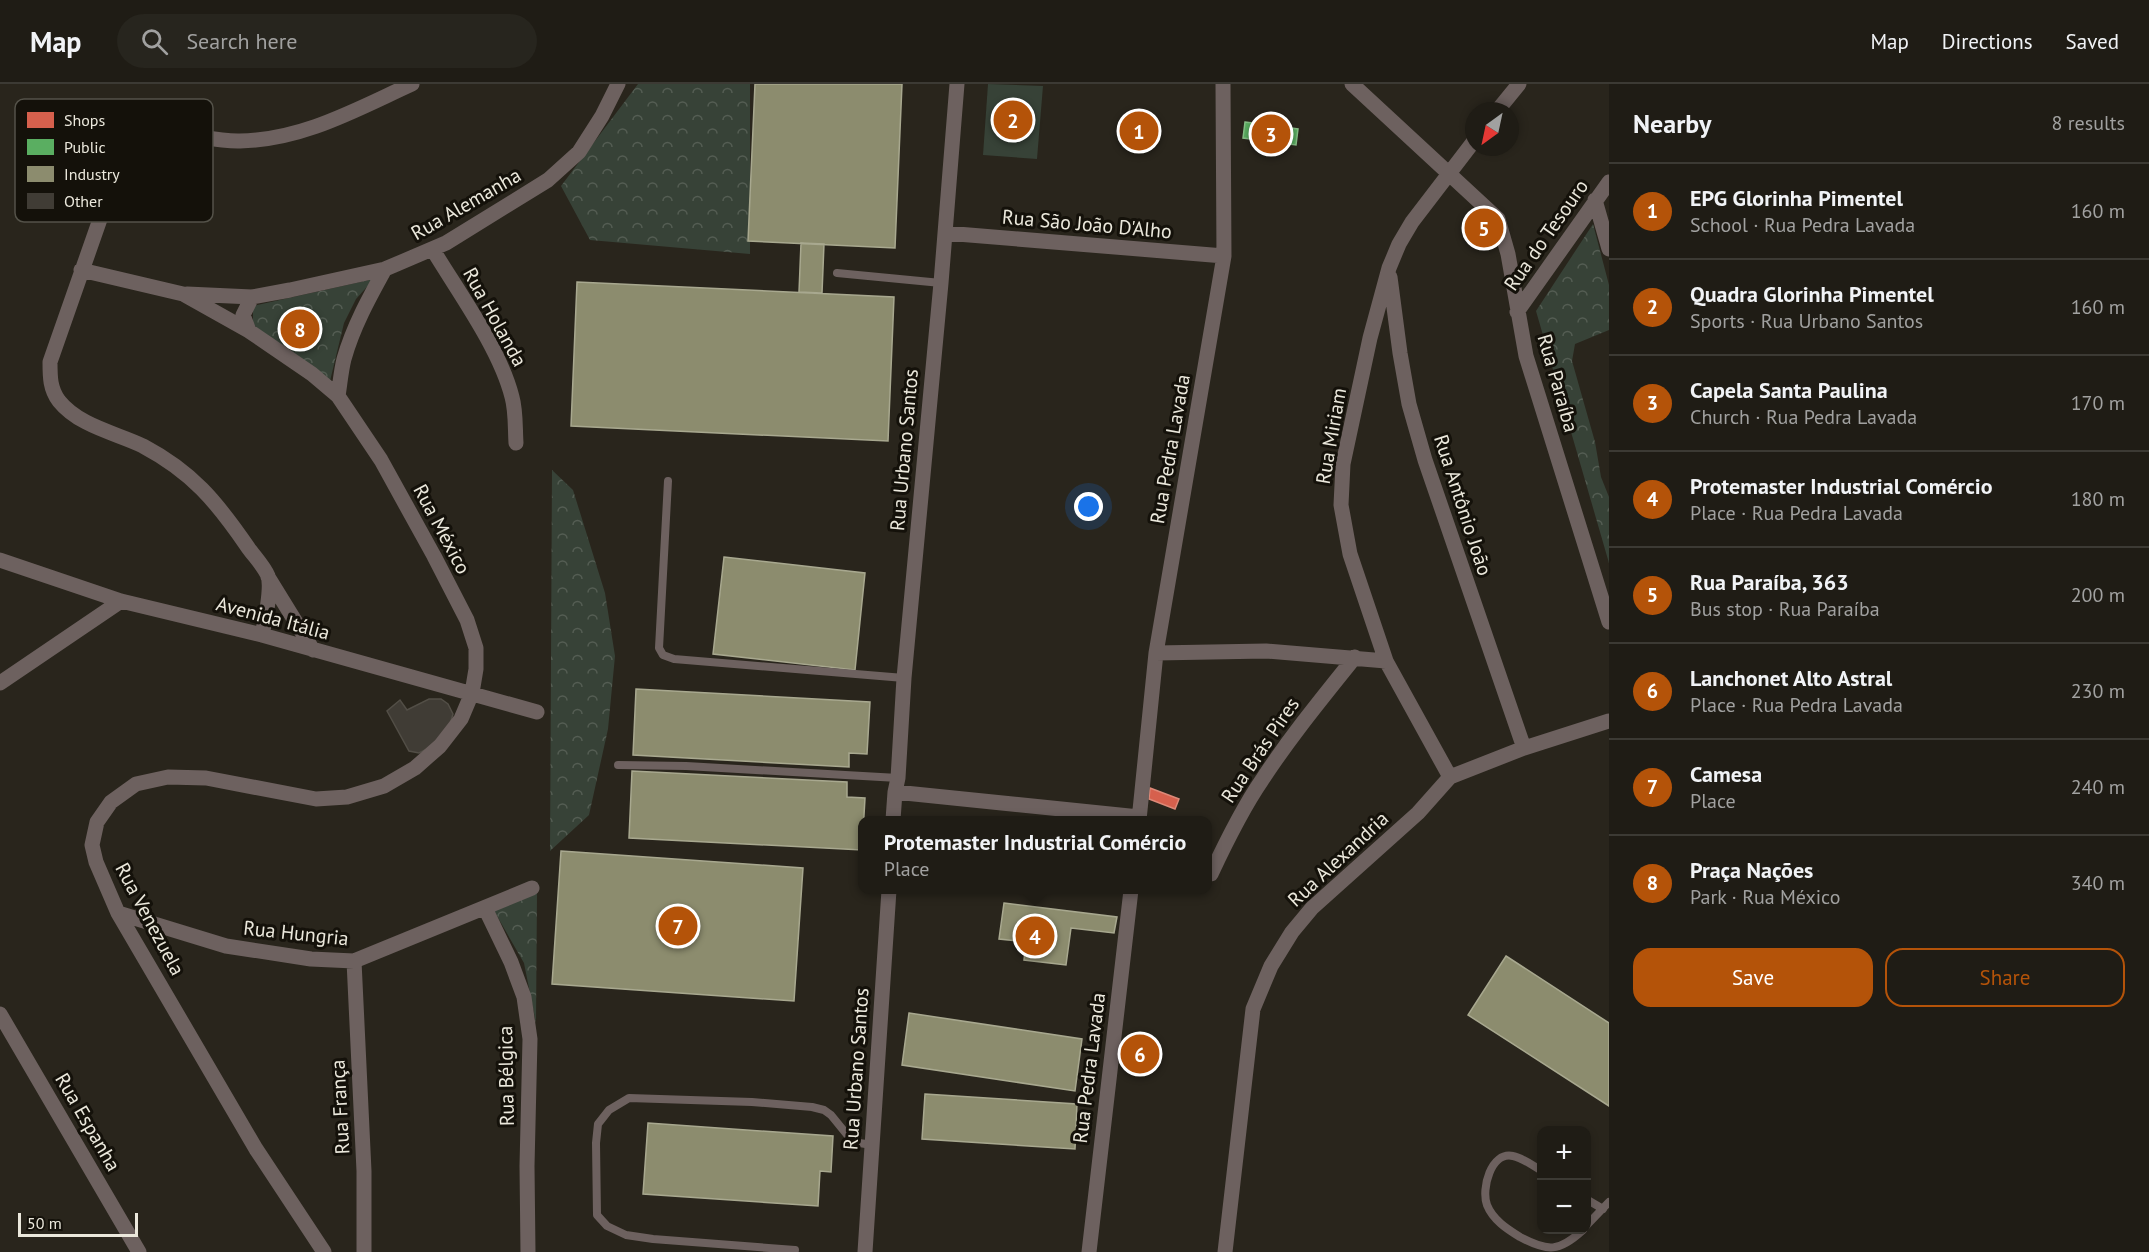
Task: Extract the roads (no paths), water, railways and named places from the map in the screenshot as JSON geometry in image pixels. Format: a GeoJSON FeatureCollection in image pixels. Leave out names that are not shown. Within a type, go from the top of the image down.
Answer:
{"type":"FeatureCollection","features":[{"type":"Feature","properties":{"kind":"street"},"geometry":{"type":"LineString","coordinates":[[213,138],[238,142],[278,139],[313,129],[412,84]]}},
{"type":"Feature","properties":{"kind":"street","name":"Rua Alemanha"},"geometry":{"type":"LineString","coordinates":[[183,294],[252,297],[385,269],[433,250],[548,180],[579,152],[602,116],[618,84]]}},
{"type":"Feature","properties":{"kind":"street","name":"Rua Urbano Santos"},"geometry":{"type":"LineString","coordinates":[[893,816],[957,84]]}},
{"type":"Feature","properties":{"kind":"street","name":"Rua Pedra Lavada"},"geometry":{"type":"LineString","coordinates":[[1139,816],[1156,652],[1224,256],[1223,84]]}},
{"type":"Feature","properties":{"kind":"street"},"geometry":{"type":"LineString","coordinates":[[1504,102],[1519,84]]}},
{"type":"Feature","properties":{"kind":"street","name":"Rua Paraíba"},"geometry":{"type":"LineString","coordinates":[[1357,86],[1498,219],[1508,254],[1526,356],[1609,621]]}},
{"type":"Feature","properties":{"kind":"street","name":"Rua Miriam"},"geometry":{"type":"LineString","coordinates":[[1450,777],[1386,661],[1350,554],[1341,505],[1343,464],[1370,338],[1389,268],[1412,222],[1465,152]]}},
{"type":"Feature","properties":{"kind":"street","name":"Rua do Tesouro"},"geometry":{"type":"LineString","coordinates":[[1517,312],[1609,182]]}},
{"type":"Feature","properties":{"kind":"street"},"geometry":{"type":"LineString","coordinates":[[1595,200],[1609,249]]}},
{"type":"Feature","properties":{"kind":"street"},"geometry":{"type":"LineString","coordinates":[[98,222],[50,363],[50,385],[60,402],[78,418],[142,446],[171,462],[201,486],[225,513],[313,650]]}},
{"type":"Feature","properties":{"kind":"street","name":"Rua São João D'Alho"},"geometry":{"type":"LineString","coordinates":[[945,233],[1224,256]]}},
{"type":"Feature","properties":{"kind":"street","name":"Rua Holanda"},"geometry":{"type":"LineString","coordinates":[[433,250],[506,375],[513,399],[516,443]]}},
{"type":"Feature","properties":{"kind":"street","name":"Rua Antônio João"},"geometry":{"type":"LineString","coordinates":[[1389,268],[1406,384],[1425,460],[1524,748]]}},
{"type":"Feature","properties":{"kind":"street"},"geometry":{"type":"LineString","coordinates":[[338,396],[344,360],[352,335],[385,269]]}},
{"type":"Feature","properties":{"kind":"street","name":"Rua México"},"geometry":{"type":"LineString","coordinates":[[81,270],[183,294],[249,331],[312,374],[338,396],[381,460],[467,620],[476,648],[476,669],[472,693]]}},
{"type":"Feature","properties":{"kind":"street"},"geometry":{"type":"LineString","coordinates":[[249,331],[243,315],[252,297]]}},
{"type":"Feature","properties":{"kind":"street","name":"Avenida Itália"},"geometry":{"type":"LineString","coordinates":[[0,560],[121,601],[262,635],[537,712]]}},
{"type":"Feature","properties":{"kind":"street"},"geometry":{"type":"LineString","coordinates":[[262,635],[267,609],[268,577]]}},
{"type":"Feature","properties":{"kind":"street"},"geometry":{"type":"LineString","coordinates":[[0,683],[121,601]]}},
{"type":"Feature","properties":{"kind":"street"},"geometry":{"type":"LineString","coordinates":[[1156,652],[1266,651],[1386,661]]}},
{"type":"Feature","properties":{"kind":"street","name":"Rua Brás Pires"},"geometry":{"type":"LineString","coordinates":[[1212,872],[1232,830],[1261,781],[1297,729],[1354,657]]}},
{"type":"Feature","properties":{"kind":"street","name":"Rua Venezuela"},"geometry":{"type":"LineString","coordinates":[[324,1252],[256,1149],[118,913],[105,887],[92,845],[97,822],[111,802],[136,784],[168,777],[206,778],[316,799],[347,797],[384,786],[415,768],[440,746],[462,719],[472,693]]}},
{"type":"Feature","properties":{"kind":"street","name":"Rua Alexandria"},"geometry":{"type":"LineString","coordinates":[[1225,1252],[1253,1009],[1271,966],[1292,932],[1312,908],[1418,813],[1450,777],[1524,748],[1609,722]]}},
{"type":"Feature","properties":{"kind":"street"},"geometry":{"type":"LineString","coordinates":[[897,785],[1118,816]]}},
{"type":"Feature","properties":{"kind":"street","name":"Rua Hungria"},"geometry":{"type":"LineString","coordinates":[[118,913],[226,946],[311,959],[354,961],[532,888]]}},
{"type":"Feature","properties":{"kind":"street","name":"Rua Urbano Santos"},"geometry":{"type":"LineString","coordinates":[[865,1252],[889,894]]}},
{"type":"Feature","properties":{"kind":"street","name":"Rua Pedra Lavada"},"geometry":{"type":"LineString","coordinates":[[1089,1252],[1131,894]]}},
{"type":"Feature","properties":{"kind":"street","name":"Rua Bélgica"},"geometry":{"type":"LineString","coordinates":[[484,908],[511,962],[524,997],[530,1039],[527,1166],[528,1252]]}},
{"type":"Feature","properties":{"kind":"street","name":"Rua França"},"geometry":{"type":"LineString","coordinates":[[354,961],[364,1171],[364,1252]]}},
{"type":"Feature","properties":{"kind":"street","name":"Rua Espanha"},"geometry":{"type":"LineString","coordinates":[[0,1014],[139,1252]]}},
{"type":"Feature","properties":{"kind":"lane"},"geometry":{"type":"LineString","coordinates":[[837,273],[941,283]]}},
{"type":"Feature","properties":{"kind":"lane"},"geometry":{"type":"LineString","coordinates":[[668,481],[659,648],[663,655],[674,659],[904,678]]}},
{"type":"Feature","properties":{"kind":"lane"},"geometry":{"type":"LineString","coordinates":[[618,765],[686,766],[897,785]]}},
{"type":"Feature","properties":{"kind":"lane"},"geometry":{"type":"LineString","coordinates":[[795,1250],[653,1239],[626,1234],[607,1226],[597,1215],[598,1124],[609,1110],[629,1098],[752,1102],[824,1110],[831,1115],[853,1142],[872,1145]]}},
{"type":"Feature","properties":{"kind":"lane"},"geometry":{"type":"LineString","coordinates":[[1537,1168],[1511,1155],[1501,1157],[1491,1169],[1485,1187],[1487,1204],[1494,1216],[1534,1247],[1550,1251],[1565,1246],[1578,1234]]}},
{"type":"Feature","properties":{"kind":"lane"},"geometry":{"type":"LineString","coordinates":[[1591,1202],[1603,1209]]}},
{"type":"Feature","properties":{"kind":"lane"},"geometry":{"type":"LineString","coordinates":[[1591,1222],[1609,1202]]}},
{"type":"Feature","properties":{"kind":"place","name":"Quadra Glorinha Pimentel"},"geometry":{"type":"Point","coordinates":[1013,120]}},
{"type":"Feature","properties":{"kind":"place","name":"EPG Glorinha Pimentel"},"geometry":{"type":"Point","coordinates":[1139,131]}},
{"type":"Feature","properties":{"kind":"place","name":"Capela Santa Paulina"},"geometry":{"type":"Point","coordinates":[1271,134]}},
{"type":"Feature","properties":{"kind":"place","name":"Rua Paraíba, 363"},"geometry":{"type":"Point","coordinates":[1484,228]}},
{"type":"Feature","properties":{"kind":"place","name":"Praça Nações"},"geometry":{"type":"Point","coordinates":[300,329]}},
{"type":"Feature","properties":{"kind":"place","name":"Camesa"},"geometry":{"type":"Point","coordinates":[678,926]}},
{"type":"Feature","properties":{"kind":"place","name":"Protemaster Industrial Comércio"},"geometry":{"type":"Point","coordinates":[1035,936]}},
{"type":"Feature","properties":{"kind":"place","name":"Lanchonet Alto Astral"},"geometry":{"type":"Point","coordinates":[1140,1054]}}]}
